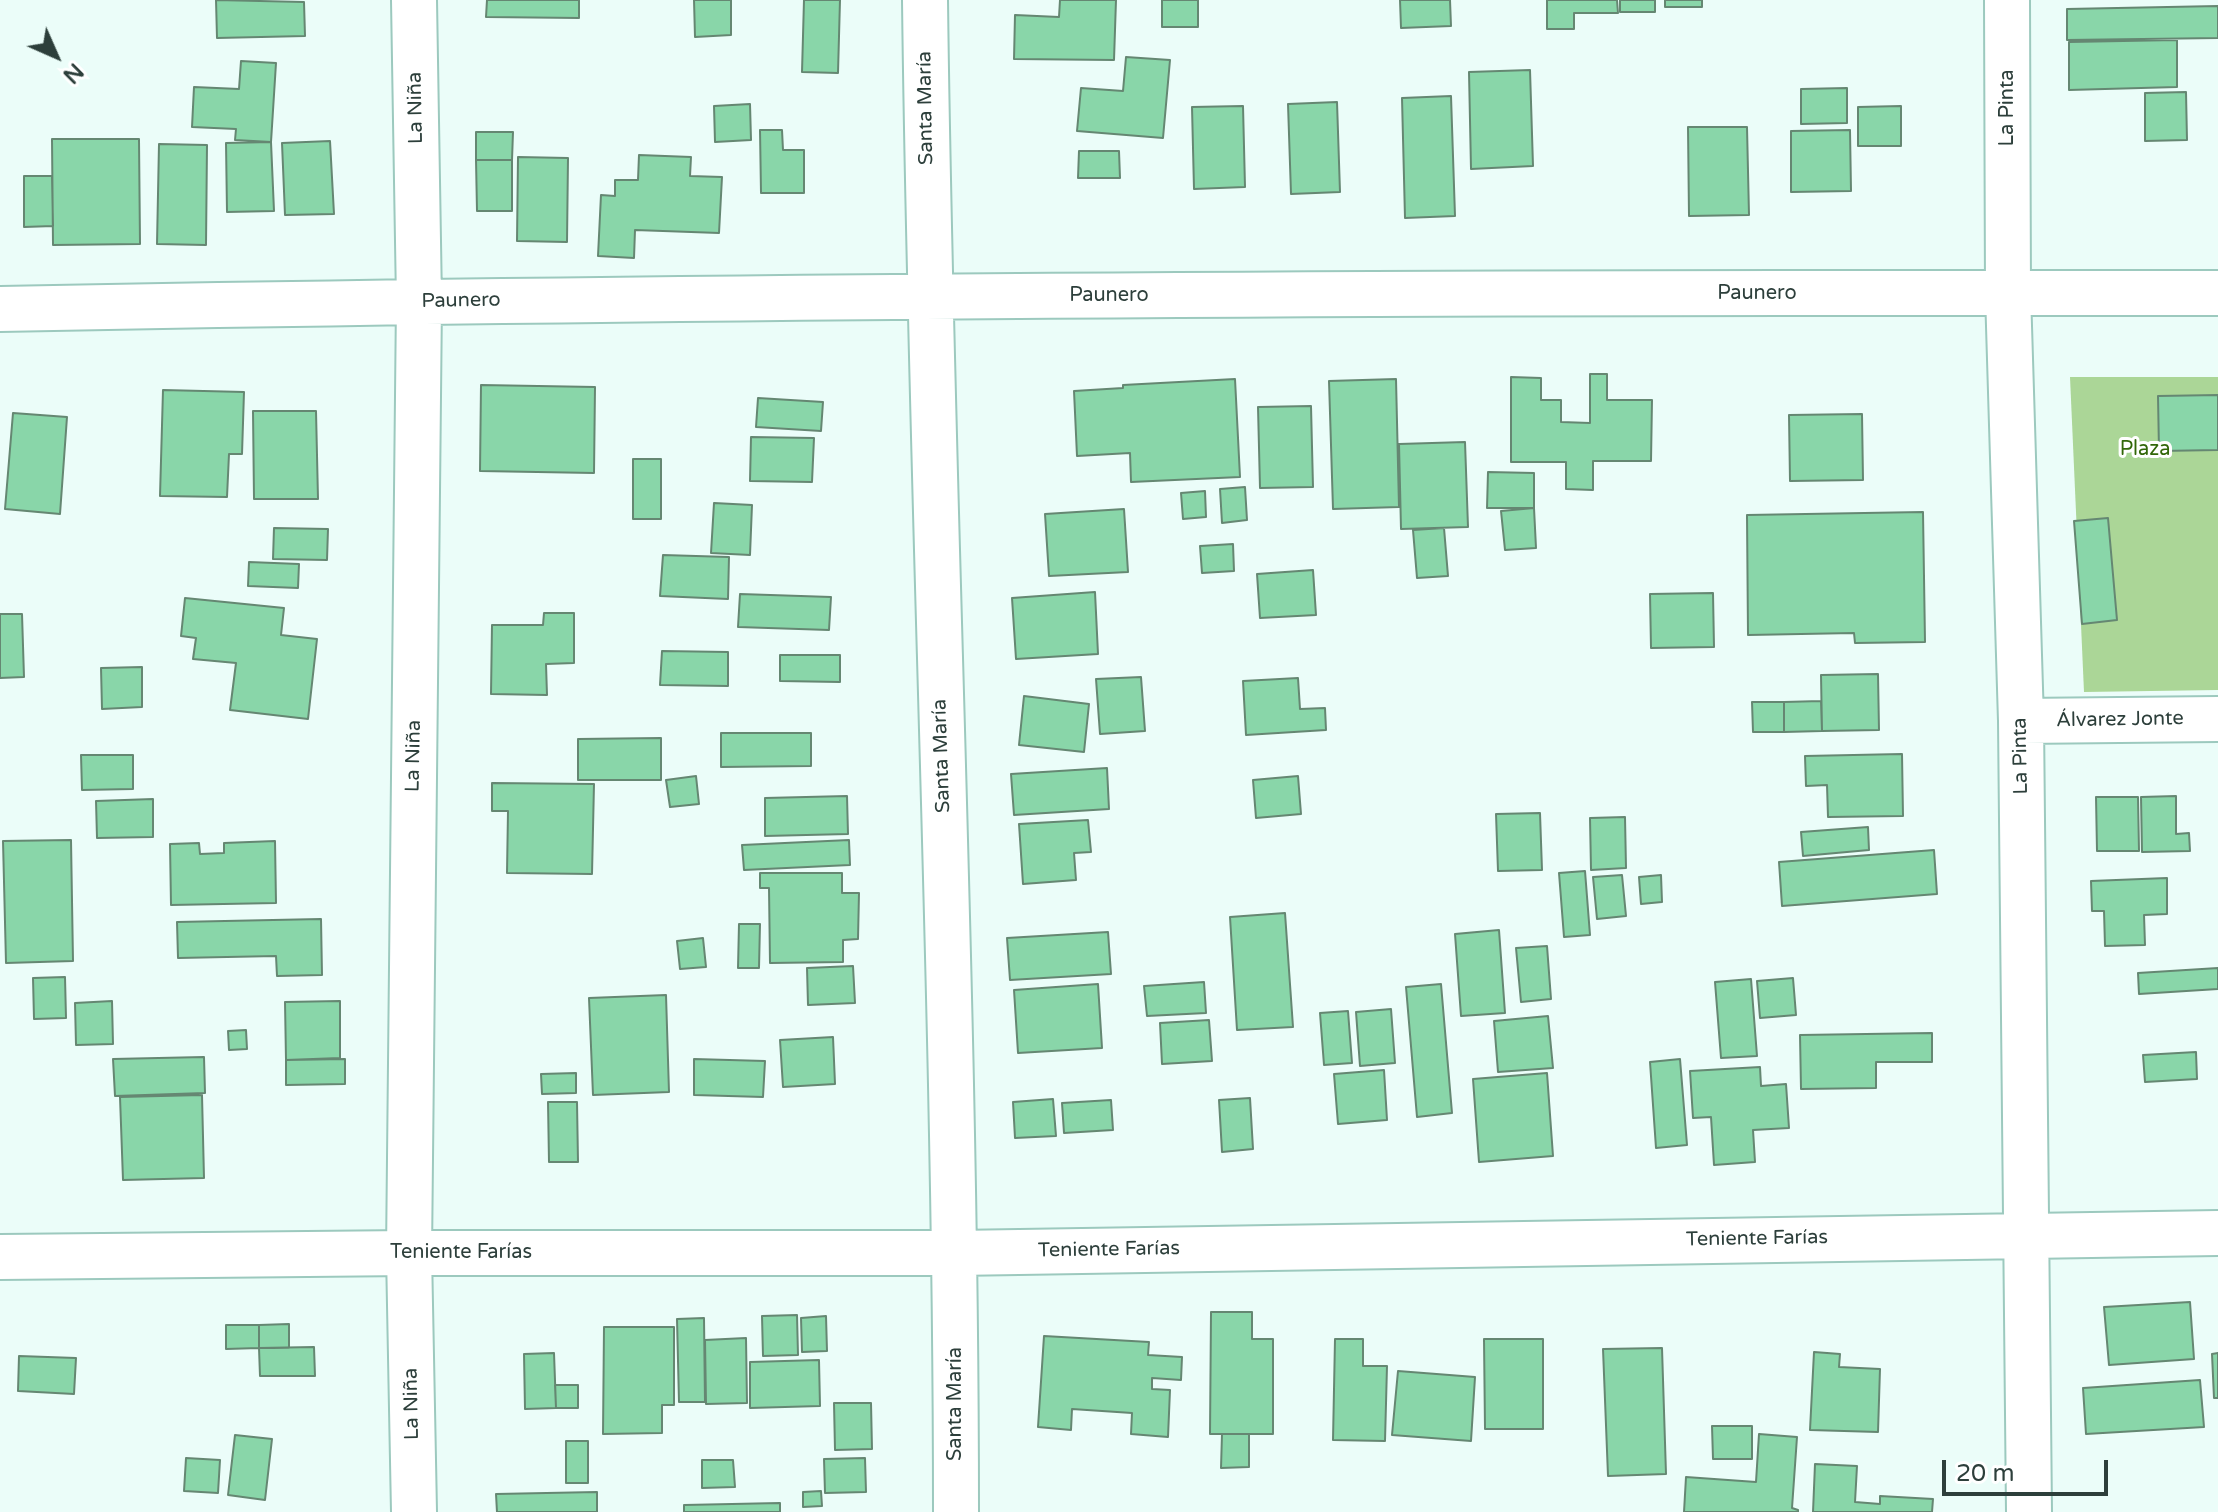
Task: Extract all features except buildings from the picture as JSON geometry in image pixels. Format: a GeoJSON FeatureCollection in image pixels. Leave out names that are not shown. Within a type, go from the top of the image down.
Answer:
{"type":"FeatureCollection","features":[{"type":"Feature","properties":{"kind":"street","name":"La Niña"},"geometry":{"type":"LineString","coordinates":[[414,0],[419,301],[409,1253],[414,1512]]}},
{"type":"Feature","properties":{"kind":"street","name":"Santa María"},"geometry":{"type":"LineString","coordinates":[[925,0],[929,297],[956,1253],[956,1512]]}},
{"type":"Feature","properties":{"kind":"street","name":"La Pinta"},"geometry":{"type":"LineString","coordinates":[[2007,0],[2008,293],[2021,721],[2029,1512]]}},
{"type":"Feature","properties":{"kind":"street","name":"Paunero"},"geometry":{"type":"LineString","coordinates":[[0,309],[419,301],[929,297],[2218,293]]}},
{"type":"Feature","properties":{"kind":"street","name":"Álvarez Jonte"},"geometry":{"type":"LineString","coordinates":[[2021,721],[2218,719]]}},
{"type":"Feature","properties":{"kind":"street","name":"Teniente Farías"},"geometry":{"type":"LineString","coordinates":[[0,1257],[956,1253],[2218,1233]]}},
{"type":"Feature","properties":{"kind":"green space","name":"Plaza"},"geometry":{"type":"Polygon","coordinates":[[[2070,377],[2218,377],[2218,690],[2084,692],[2070,377]]]}}]}
